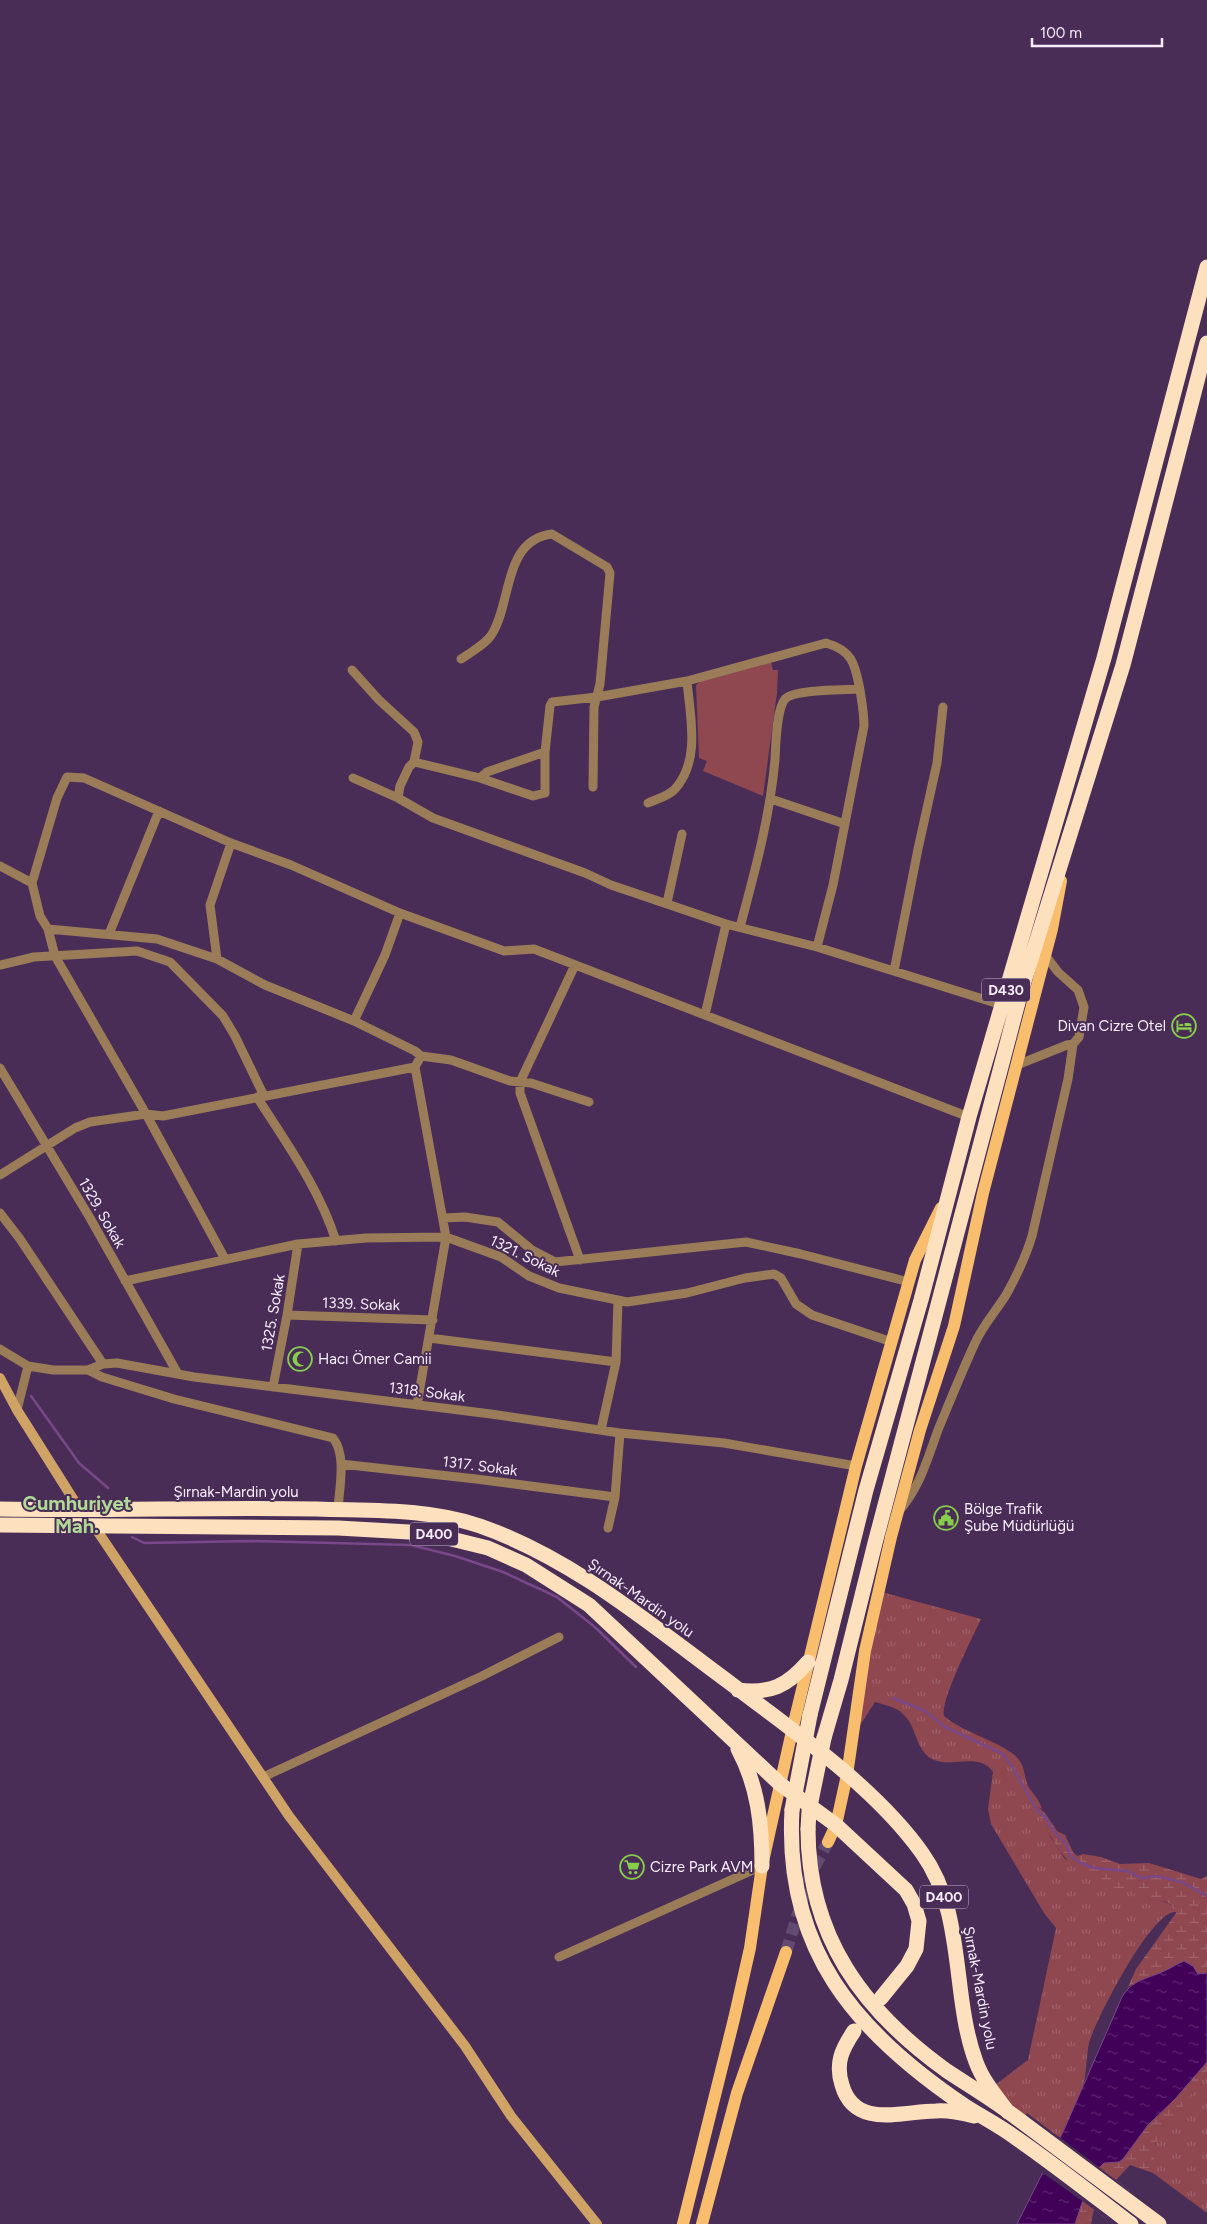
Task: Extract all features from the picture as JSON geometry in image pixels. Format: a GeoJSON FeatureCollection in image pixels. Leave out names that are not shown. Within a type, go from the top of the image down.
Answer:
{"type":"FeatureCollection","features":[{"type":"Feature","properties":{"kind":"highway","name":"D430"},"geometry":{"type":"LineString","coordinates":[[987,2119],[936,2084],[882,2040],[850,2006],[838,1989],[818,1955],[801,1912],[792,1871],[792,1810],[810,1715],[866,1490],[921,1300],[969,1117],[1104,658],[1207,267]]}},
{"type":"Feature","properties":{"kind":"highway","name":"D430"},"geometry":{"type":"LineString","coordinates":[[1008,2112],[918,2048],[876,2009],[852,1979],[834,1947],[818,1905],[810,1869],[808,1829],[810,1811],[824,1738],[841,1680],[875,1542],[1021,991],[1122,665],[1207,342]]}},
{"type":"Feature","properties":{"kind":"highway","name":"Şırnak-Mardin yolu"},"geometry":{"type":"LineString","coordinates":[[0,1510],[234,1508],[418,1511],[478,1526],[542,1553],[597,1585],[792,1731],[847,1775],[908,1835],[932,1868],[943,1895],[950,1920],[966,2022],[977,2063],[993,2092],[1008,2112]]}},
{"type":"Feature","properties":{"kind":"highway","name":"D400"},"geometry":{"type":"LineString","coordinates":[[0,1525],[338,1528],[427,1533],[488,1548],[541,1573],[590,1605],[780,1784],[836,1825],[898,1881],[911,1898],[917,1913],[919,1931],[913,1957],[882,1998]]}},
{"type":"Feature","properties":{"kind":"highway"},"geometry":{"type":"LineString","coordinates":[[738,1690],[765,1691],[780,1686],[796,1676],[808,1662]]}},
{"type":"Feature","properties":{"kind":"highway"},"geometry":{"type":"LineString","coordinates":[[733,1739],[746,1764],[757,1797],[762,1837],[762,1866]]}},
{"type":"Feature","properties":{"kind":"highway"},"geometry":{"type":"LineString","coordinates":[[854,2031],[842,2051],[838,2069],[845,2094],[849,2101],[862,2111],[880,2116],[938,2110],[959,2112],[987,2119],[1015,2137],[1131,2224]]}},
{"type":"Feature","properties":{"kind":"highway"},"geometry":{"type":"LineString","coordinates":[[1008,2112],[1159,2224]]}},
{"type":"Feature","properties":{"kind":"main road"},"geometry":{"type":"LineString","coordinates":[[828,1842],[836,1825],[847,1775],[865,1651],[898,1513],[920,1430],[954,1326],[983,1193],[1045,955],[1074,822]]}},
{"type":"Feature","properties":{"kind":"main road"},"geometry":{"type":"LineString","coordinates":[[683,2224],[736,2010],[750,1948],[762,1866],[780,1784],[856,1466],[915,1260],[949,1191]]}},
{"type":"Feature","properties":{"kind":"main road"},"geometry":{"type":"LineString","coordinates":[[702,2224],[737,2093],[786,1952]]}},
{"type":"Feature","properties":{"kind":"street"},"geometry":{"type":"LineString","coordinates":[[461,659],[490,637],[499,621],[512,572],[523,548],[536,538],[552,534],[606,567],[610,573],[597,697],[594,707],[593,786]]}},
{"type":"Feature","properties":{"kind":"street"},"geometry":{"type":"LineString","coordinates":[[414,762],[480,778],[533,796],[545,793],[545,752],[552,702],[597,697],[687,681],[826,644],[839,647],[848,654],[857,672],[864,709],[864,726],[833,885],[817,947]]}},
{"type":"Feature","properties":{"kind":"street"},"geometry":{"type":"LineString","coordinates":[[352,670],[379,700],[414,732],[418,742],[414,762],[409,767],[400,786],[398,798]]}},
{"type":"Feature","properties":{"kind":"street"},"geometry":{"type":"LineString","coordinates":[[648,803],[675,790],[686,770],[692,747],[687,681]]}},
{"type":"Feature","properties":{"kind":"street"},"geometry":{"type":"LineString","coordinates":[[740,926],[758,865],[772,799],[779,713],[785,699],[794,694],[859,689]]}},
{"type":"Feature","properties":{"kind":"street"},"geometry":{"type":"LineString","coordinates":[[894,971],[937,763],[943,708]]}},
{"type":"Feature","properties":{"kind":"street"},"geometry":{"type":"LineString","coordinates":[[480,778],[487,772],[545,752]]}},
{"type":"Feature","properties":{"kind":"street"},"geometry":{"type":"LineString","coordinates":[[225,1259],[146,1114],[55,956],[48,929],[40,916],[32,884],[57,798],[67,777],[84,778],[230,843],[291,865],[400,913],[504,951],[534,949],[969,1117]]}},
{"type":"Feature","properties":{"kind":"street"},"geometry":{"type":"LineString","coordinates":[[353,778],[398,798],[433,818],[585,873],[611,885],[726,924],[817,947],[1002,1005]]}},
{"type":"Feature","properties":{"kind":"street"},"geometry":{"type":"LineString","coordinates":[[772,799],[845,824]]}},
{"type":"Feature","properties":{"kind":"street"},"geometry":{"type":"LineString","coordinates":[[109,934],[159,811]]}},
{"type":"Feature","properties":{"kind":"street"},"geometry":{"type":"LineString","coordinates":[[667,903],[682,834]]}},
{"type":"Feature","properties":{"kind":"street"},"geometry":{"type":"LineString","coordinates":[[217,959],[210,905],[230,843]]}},
{"type":"Feature","properties":{"kind":"street"},"geometry":{"type":"LineString","coordinates":[[0,866],[32,884]]}},
{"type":"Feature","properties":{"kind":"street"},"geometry":{"type":"LineString","coordinates":[[354,1021],[385,955],[400,913]]}},
{"type":"Feature","properties":{"kind":"street"},"geometry":{"type":"LineString","coordinates":[[704,1015],[726,924]]}},
{"type":"Feature","properties":{"kind":"street"},"geometry":{"type":"LineString","coordinates":[[48,929],[157,939],[217,959],[265,984],[354,1021],[415,1051],[421,1056],[451,1060],[589,1102]]}},
{"type":"Feature","properties":{"kind":"street"},"geometry":{"type":"LineString","coordinates":[[0,965],[34,957],[137,951],[170,962],[223,1016],[235,1036],[261,1097],[314,1185],[327,1212],[336,1241]]}},
{"type":"Feature","properties":{"kind":"street"},"geometry":{"type":"LineString","coordinates":[[898,1513],[911,1498],[920,1482],[948,1405],[975,1342],[1006,1295],[1027,1252],[1068,1079],[1073,1044],[1079,1037],[1084,1007],[1078,990],[1058,972],[1045,955]]}},
{"type":"Feature","properties":{"kind":"street"},"geometry":{"type":"LineString","coordinates":[[575,965],[520,1082],[520,1093],[580,1260]]}},
{"type":"Feature","properties":{"kind":"street"},"geometry":{"type":"LineString","coordinates":[[1017,1065],[1067,1044],[1073,1044]]}},
{"type":"Feature","properties":{"kind":"street"},"geometry":{"type":"LineString","coordinates":[[418,1405],[446,1236],[415,1067],[421,1056]]}},
{"type":"Feature","properties":{"kind":"street"},"geometry":{"type":"LineString","coordinates":[[0,1175],[46,1145],[75,1128],[90,1122],[146,1114],[163,1116],[415,1067]]}},
{"type":"Feature","properties":{"kind":"street","name":"1329. Sokak"},"geometry":{"type":"LineString","coordinates":[[0,1068],[90,1218],[178,1374]]}},
{"type":"Feature","properties":{"kind":"street"},"geometry":{"type":"LineString","coordinates":[[0,1213],[20,1239],[103,1364]]}},
{"type":"Feature","properties":{"kind":"street"},"geometry":{"type":"LineString","coordinates":[[443,1218],[465,1217],[498,1222],[532,1250],[555,1262],[746,1242],[909,1282]]}},
{"type":"Feature","properties":{"kind":"street","name":"1321. Sokak"},"geometry":{"type":"LineString","coordinates":[[125,1281],[298,1244],[366,1238],[446,1236],[501,1256],[529,1276],[559,1288],[627,1302],[687,1293],[745,1278],[774,1274],[781,1278],[796,1304],[812,1315],[892,1342]]}},
{"type":"Feature","properties":{"kind":"street","name":"1325. Sokak"},"geometry":{"type":"LineString","coordinates":[[273,1386],[287,1316],[298,1244]]}},
{"type":"Feature","properties":{"kind":"street"},"geometry":{"type":"LineString","coordinates":[[602,1430],[616,1362],[618,1300]]}},
{"type":"Feature","properties":{"kind":"street","name":"1339. Sokak"},"geometry":{"type":"LineString","coordinates":[[287,1316],[433,1320]]}},
{"type":"Feature","properties":{"kind":"street"},"geometry":{"type":"LineString","coordinates":[[429,1338],[616,1362]]}},
{"type":"Feature","properties":{"kind":"street","name":"1318. Sokak"},"geometry":{"type":"LineString","coordinates":[[0,1349],[28,1366],[52,1370],[88,1370],[103,1364],[117,1362],[178,1374],[620,1433],[724,1443],[856,1466]]}},
{"type":"Feature","properties":{"kind":"street"},"geometry":{"type":"LineString","coordinates":[[17,1410],[28,1366]]}},
{"type":"Feature","properties":{"kind":"street"},"geometry":{"type":"LineString","coordinates":[[88,1370],[102,1377],[174,1399],[333,1438],[338,1444],[341,1464],[338,1510]]}},
{"type":"Feature","properties":{"kind":"street"},"geometry":{"type":"LineString","coordinates":[[0,1378],[17,1410],[80,1510]]}},
{"type":"Feature","properties":{"kind":"street"},"geometry":{"type":"LineString","coordinates":[[608,1528],[615,1497],[620,1433]]}},
{"type":"Feature","properties":{"kind":"street","name":"1317. Sokak"},"geometry":{"type":"LineString","coordinates":[[341,1464],[476,1478],[615,1497]]}},
{"type":"Feature","properties":{"kind":"street"},"geometry":{"type":"LineString","coordinates":[[94,1526],[289,1816],[465,2046],[511,2116],[596,2224]]}},
{"type":"Feature","properties":{"kind":"street"},"geometry":{"type":"LineString","coordinates":[[263,1777],[482,1676],[559,1637]]}},
{"type":"Feature","properties":{"kind":"street"},"geometry":{"type":"LineString","coordinates":[[559,1957],[762,1866]]}},
{"type":"Feature","properties":{"kind":"green space"},"geometry":{"type":"Polygon","coordinates":[[[771,662],[773,670],[778,670],[777,693],[763,796],[703,771],[707,761],[699,758],[696,685],[702,680],[771,662]]]}},
{"type":"Feature","properties":{"kind":"green space"},"geometry":{"type":"Polygon","coordinates":[[[878,1591],[981,1619],[952,1683],[944,1708],[944,1716],[962,1728],[1005,1749],[1019,1760],[1028,1786],[1041,1805],[1042,1809],[1038,1807],[1051,1838],[1065,1859],[1176,1907],[1176,1912],[1166,1916],[1153,1928],[1113,1991],[1093,2031],[1089,2043],[1081,2092],[1060,2138],[1027,2113],[1021,2121],[991,2088],[1028,2060],[1056,1928],[1044,1913],[991,1824],[988,1809],[993,1772],[987,1766],[973,1761],[940,1762],[932,1759],[922,1750],[908,1719],[903,1714],[894,1708],[875,1702],[853,1736],[878,1591]]]}},
{"type":"Feature","properties":{"kind":"green space"},"geometry":{"type":"Polygon","coordinates":[[[1038,1807],[1045,1813],[1057,1831],[1065,1835],[1077,1856],[1083,1854],[1101,1857],[1120,1864],[1149,1863],[1201,1879],[1207,1876],[1207,1973],[1198,1974],[1175,1965],[1128,1987],[1136,1969],[1176,1913],[1176,1907],[1166,1902],[1111,1886],[1081,1872],[1068,1861],[1056,1846],[1037,1813],[1035,1808],[1038,1807]]]}},
{"type":"Feature","properties":{"kind":"green space"},"geometry":{"type":"Polygon","coordinates":[[[1207,2062],[1207,2073],[1155,2144],[1153,2173],[1130,2165],[1116,2180],[1099,2168],[1104,2163],[1112,2163],[1123,2159],[1148,2125],[1175,2099],[1207,2062]]]}},
{"type":"Feature","properties":{"kind":"green space"},"geometry":{"type":"Polygon","coordinates":[[[1207,2073],[1207,2213],[1153,2173],[1153,2152],[1163,2130],[1207,2073]]]}},
{"type":"Feature","properties":{"kind":"green space"},"geometry":{"type":"Polygon","coordinates":[[[1083,2200],[1094,2209],[1091,2224],[1075,2224],[1083,2200]]]}},
{"type":"Feature","properties":{"kind":"water"},"geometry":{"type":"Polygon","coordinates":[[[1184,1961],[1193,1966],[1198,1974],[1207,1973],[1207,2062],[1175,2099],[1148,2125],[1123,2159],[1119,2162],[1104,2163],[1099,2168],[1129,2190],[1106,2218],[1083,2200],[1075,2224],[1017,2224],[1063,2132],[1122,1997],[1135,1983],[1184,1961]]]}},
{"type":"Feature","properties":{"kind":"pier"},"geometry":{"type":"Polygon","coordinates":[[[1058,2136],[1129,2190],[1106,2218],[1040,2171],[1058,2136]]]}},
{"type":"Feature","properties":{"kind":"waterway"},"geometry":{"type":"LineString","coordinates":[[31,1396],[79,1463],[108,1488]]}},
{"type":"Feature","properties":{"kind":"waterway"},"geometry":{"type":"LineString","coordinates":[[132,1537],[144,1543],[251,1541],[411,1545],[455,1556],[503,1572],[557,1597],[596,1628],[636,1667]]}},
{"type":"Feature","properties":{"kind":"waterway"},"geometry":{"type":"LineString","coordinates":[[893,1698],[925,1711],[945,1727],[1003,1754],[1037,1810],[1047,1819],[1051,1828],[1066,1844],[1070,1855],[1079,1862],[1094,1868],[1127,1871],[1142,1878],[1156,1876],[1182,1882],[1207,1896]]}},
{"type":"Feature","properties":{"kind":"tunnel"},"geometry":{"type":"LineString","coordinates":[[786,1952],[810,1875],[828,1842]]}},
{"type":"Feature","properties":{"kind":"place","name":"Divan Cizre Otel"},"geometry":{"type":"Point","coordinates":[1184,1026]}},
{"type":"Feature","properties":{"kind":"place","name":"Hacı Ömer Camii"},"geometry":{"type":"Point","coordinates":[300,1359]}},
{"type":"Feature","properties":{"kind":"place","name":"Bölge Trafik Şube Müdürlüğü"},"geometry":{"type":"Point","coordinates":[946,1518]}},
{"type":"Feature","properties":{"kind":"place","name":"Cizre Park AVM"},"geometry":{"type":"Point","coordinates":[632,1867]}},
{"type":"Feature","properties":{"kind":"district","name":"Cumhuriyet Mah."},"geometry":{"type":"Point","coordinates":[77,1514]}}]}
